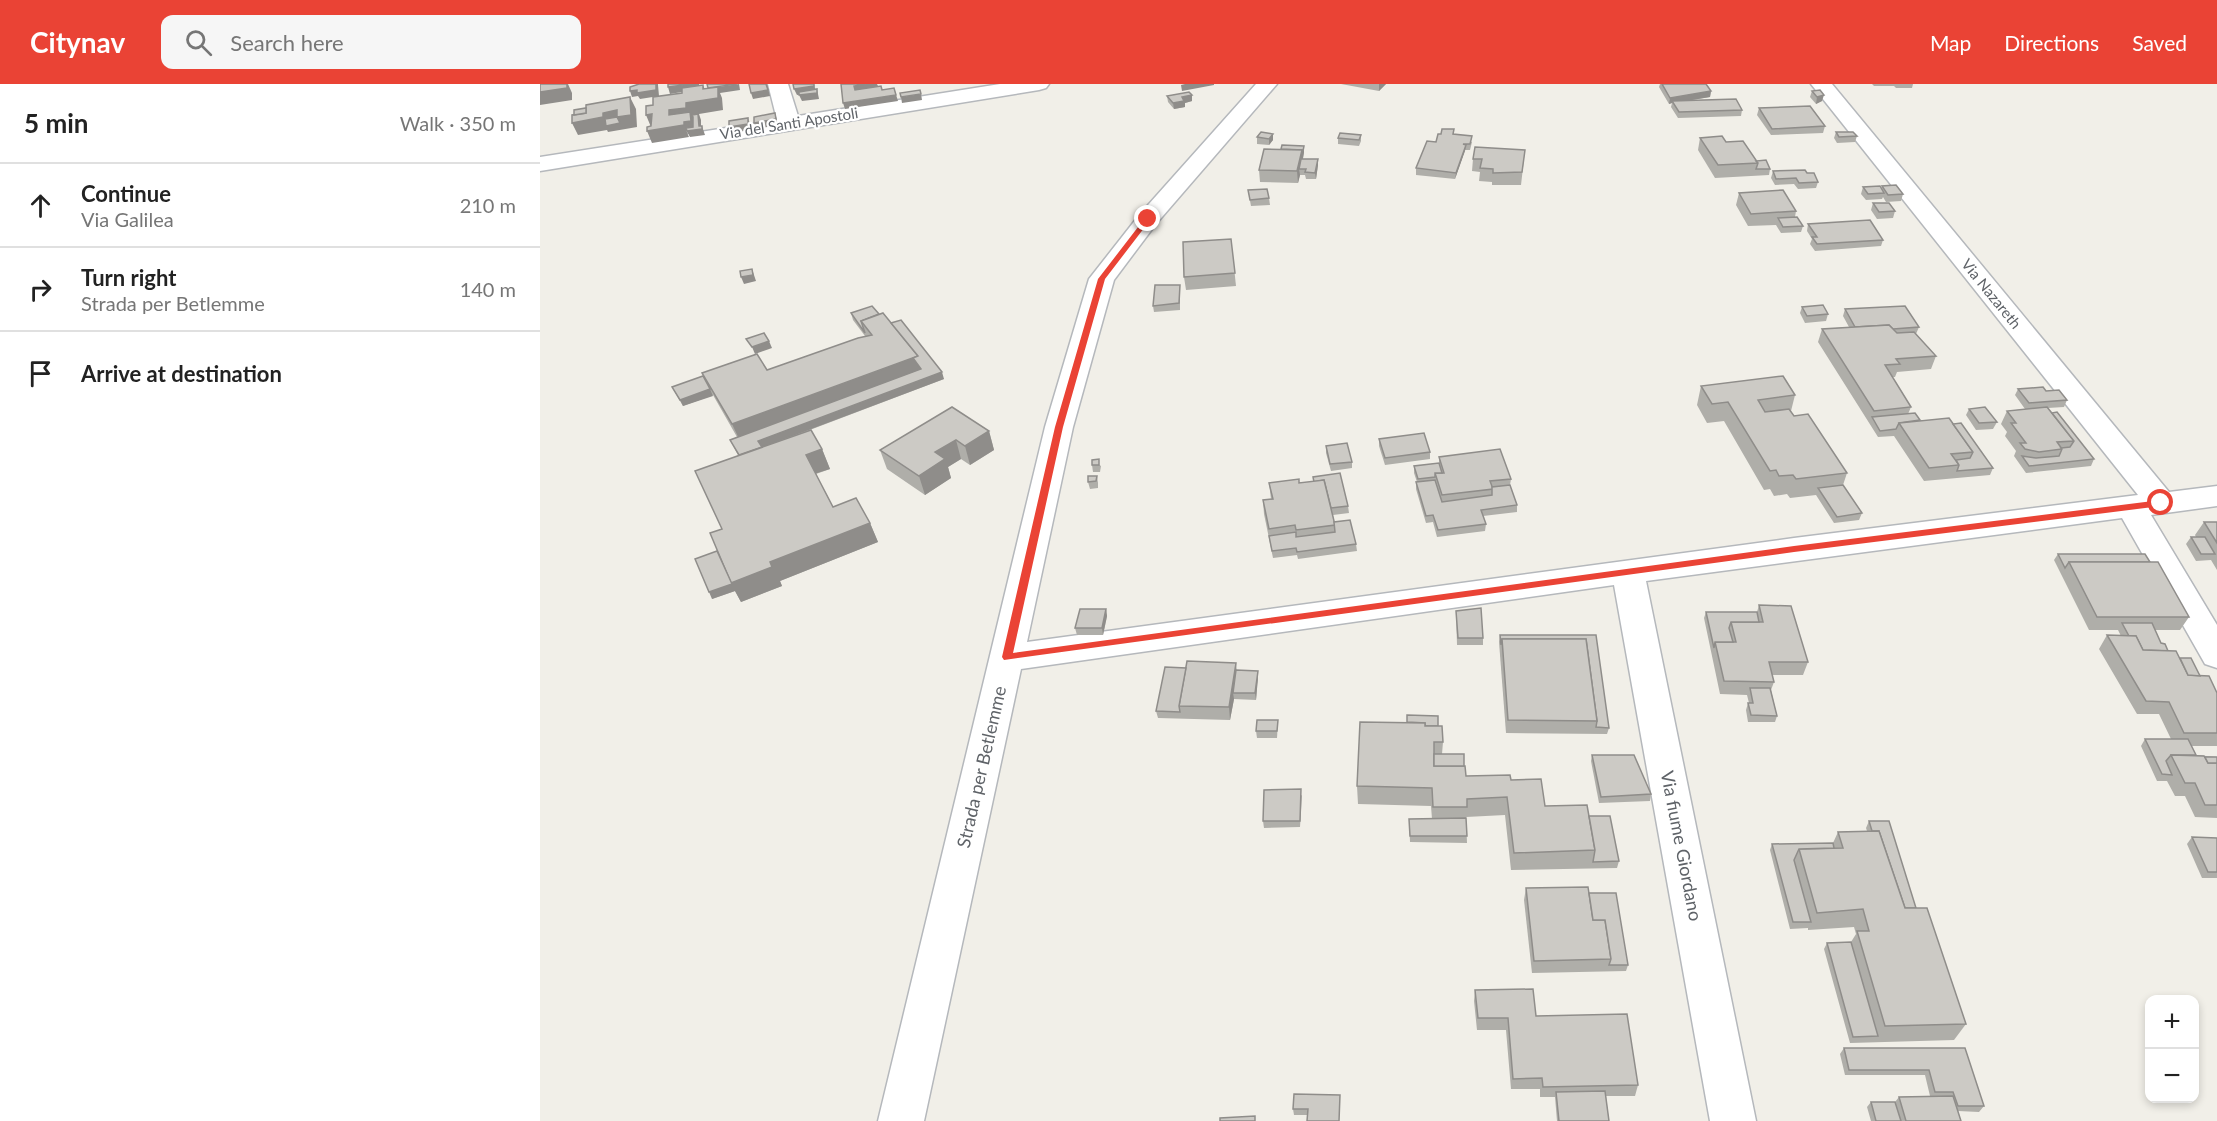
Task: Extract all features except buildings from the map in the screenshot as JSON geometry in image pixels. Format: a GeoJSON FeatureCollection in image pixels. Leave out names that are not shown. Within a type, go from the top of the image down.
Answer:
{"type":"FeatureCollection","features":[{"type":"Feature","properties":{"kind":"street"},"geometry":{"type":"LineString","coordinates":[[778,84],[789,124]]}},
{"type":"Feature","properties":{"kind":"street","name":"Via del Santi Apostoli"},"geometry":{"type":"LineString","coordinates":[[540,164],[1039,84]]}},
{"type":"Feature","properties":{"kind":"street","name":"Strada per Betlemme"},"geometry":{"type":"LineString","coordinates":[[901,1121],[1059,427],[1102,279],[1148,219],[1267,84]]}},
{"type":"Feature","properties":{"kind":"street","name":"Via Nazareth"},"geometry":{"type":"LineString","coordinates":[[1821,84],[2146,505],[2217,655]]}},
{"type":"Feature","properties":{"kind":"street"},"geometry":{"type":"LineString","coordinates":[[1007,657],[1628,572],[2217,496]]}},
{"type":"Feature","properties":{"kind":"street","name":"Via fiume Giordano"},"geometry":{"type":"LineString","coordinates":[[1628,572],[1733,1121]]}},
{"type":"Feature","properties":{"kind":"route"},"geometry":{"type":"LineString","coordinates":[[1148,219],[1102,279],[1059,427],[1007,657],[1794,549],[2161,503]]}}]}
